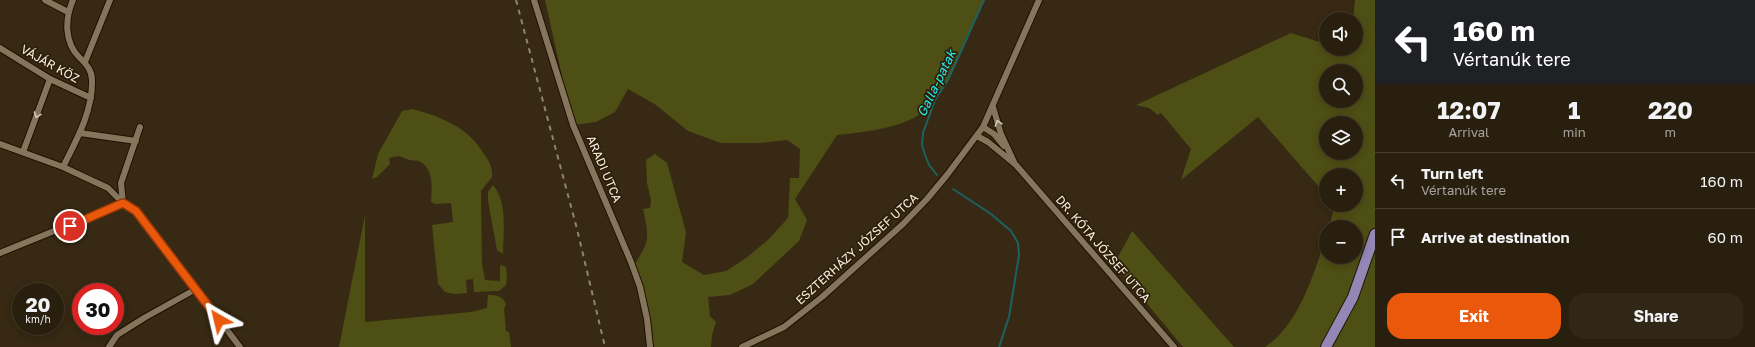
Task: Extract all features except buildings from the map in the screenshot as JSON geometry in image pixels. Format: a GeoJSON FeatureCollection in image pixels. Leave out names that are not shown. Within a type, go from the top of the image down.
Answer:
{"type":"FeatureCollection","features":[{"type":"Feature","properties":{"kind":"main road"},"geometry":{"type":"LineString","coordinates":[[1326,347],[1338,327],[1352,297],[1375,234]]}},
{"type":"Feature","properties":{"kind":"street"},"geometry":{"type":"LineString","coordinates":[[45,0],[68,12]]}},
{"type":"Feature","properties":{"kind":"street"},"geometry":{"type":"LineString","coordinates":[[63,167],[80,133],[91,98],[92,80],[90,70],[85,62],[78,57],[68,36],[68,12],[73,0]]}},
{"type":"Feature","properties":{"kind":"street"},"geometry":{"type":"LineString","coordinates":[[85,62],[110,0]]}},
{"type":"Feature","properties":{"kind":"street","name":"ARADI UTCA"},"geometry":{"type":"LineString","coordinates":[[534,0],[573,125],[631,262],[640,287],[647,319],[650,347]]}},
{"type":"Feature","properties":{"kind":"street","name":"ESZTERHÁZY JÓZSEF UTCA"},"geometry":{"type":"LineString","coordinates":[[742,347],[784,327],[822,297],[903,224],[942,181],[983,127],[1039,0]]}},
{"type":"Feature","properties":{"kind":"street","name":"VÁJÁR KÖZ"},"geometry":{"type":"LineString","coordinates":[[0,48],[50,79],[91,98]]}},
{"type":"Feature","properties":{"kind":"street"},"geometry":{"type":"LineString","coordinates":[[23,152],[50,79]]}},
{"type":"Feature","properties":{"kind":"street","name":"DR. KÓTA JÓZSEF UTCA"},"geometry":{"type":"LineString","coordinates":[[993,106],[1001,134],[1016,165]]}},
{"type":"Feature","properties":{"kind":"street"},"geometry":{"type":"LineString","coordinates":[[123,203],[121,183],[140,127]]}},
{"type":"Feature","properties":{"kind":"street","name":"DR. KÓTA JÓZSEF UTCA"},"geometry":{"type":"LineString","coordinates":[[983,127],[994,134],[1010,152]]}},
{"type":"Feature","properties":{"kind":"street"},"geometry":{"type":"LineString","coordinates":[[80,133],[136,141]]}},
{"type":"Feature","properties":{"kind":"street","name":"DR. KÓTA JÓZSEF UTCA"},"geometry":{"type":"LineString","coordinates":[[977,136],[988,142],[1016,165],[1174,347]]}},
{"type":"Feature","properties":{"kind":"street"},"geometry":{"type":"LineString","coordinates":[[0,144],[63,167],[108,188],[123,203],[136,211],[240,347]]}},
{"type":"Feature","properties":{"kind":"street"},"geometry":{"type":"LineString","coordinates":[[0,253],[123,203]]}},
{"type":"Feature","properties":{"kind":"street"},"geometry":{"type":"LineString","coordinates":[[109,347],[117,335],[196,289]]}},
{"type":"Feature","properties":{"kind":"shaded area"},"geometry":{"type":"Polygon","coordinates":[[[545,0],[984,0],[964,48],[946,83],[924,111],[912,119],[894,126],[837,135],[795,199],[807,220],[799,241],[753,284],[730,295],[708,297],[710,316],[716,322],[712,335],[711,347],[650,347],[633,267],[647,240],[647,227],[643,209],[650,208],[651,200],[647,183],[646,160],[655,154],[667,163],[686,232],[682,262],[704,275],[726,271],[746,258],[768,240],[788,218],[790,178],[799,178],[800,149],[787,140],[760,143],[721,143],[688,131],[656,105],[628,89],[615,112],[596,122],[573,125],[545,0]]]}},
{"type":"Feature","properties":{"kind":"shaded area"},"geometry":{"type":"Polygon","coordinates":[[[1355,0],[1375,0],[1375,347],[1265,347],[1277,338],[1296,312],[1311,281],[1319,257],[1319,264],[1363,264],[1363,220],[1331,220],[1333,212],[1363,212],[1363,168],[1319,168],[1319,187],[1258,117],[1181,180],[1191,149],[1161,113],[1158,115],[1149,108],[1136,105],[1291,33],[1319,42],[1319,56],[1363,56],[1363,12],[1354,12],[1355,0]]]}},
{"type":"Feature","properties":{"kind":"shaded area"},"geometry":{"type":"Polygon","coordinates":[[[412,109],[444,120],[462,130],[478,145],[489,162],[492,177],[481,191],[482,264],[485,280],[500,281],[500,266],[502,265],[506,267],[506,285],[499,291],[474,292],[473,279],[466,280],[467,293],[454,294],[445,292],[438,284],[432,225],[453,222],[451,203],[435,204],[431,202],[432,191],[430,173],[424,164],[419,161],[400,156],[389,158],[390,164],[377,177],[372,179],[378,154],[402,111],[412,109]]]}},
{"type":"Feature","properties":{"kind":"shaded area"},"geometry":{"type":"Polygon","coordinates":[[[493,185],[498,192],[503,209],[503,254],[497,250],[488,201],[488,192],[493,185]]]}},
{"type":"Feature","properties":{"kind":"shaded area"},"geometry":{"type":"Polygon","coordinates":[[[365,215],[365,322],[471,312],[487,308],[488,295],[494,295],[499,296],[506,304],[504,309],[506,331],[509,332],[511,347],[339,347],[365,215]]]}},
{"type":"Feature","properties":{"kind":"shaded area"},"geometry":{"type":"Polygon","coordinates":[[[1132,231],[1234,347],[1183,347],[1114,264],[1132,231]]]}},
{"type":"Feature","properties":{"kind":"waterway","name":"Galla-patak"},"geometry":{"type":"LineString","coordinates":[[937,175],[929,165],[925,155],[922,145],[923,133],[935,100],[948,80],[984,0]]}},
{"type":"Feature","properties":{"kind":"waterway","name":"Galla-patak"},"geometry":{"type":"LineString","coordinates":[[953,189],[991,214],[1011,231],[1018,243],[1019,255],[1009,317],[999,347]]}},
{"type":"Feature","properties":{"kind":"railway"},"geometry":{"type":"LineString","coordinates":[[516,0],[577,229],[605,347]]}},
{"type":"Feature","properties":{"kind":"route"},"geometry":{"type":"LineString","coordinates":[[70,226],[123,203],[136,211],[219,320]]}}]}
